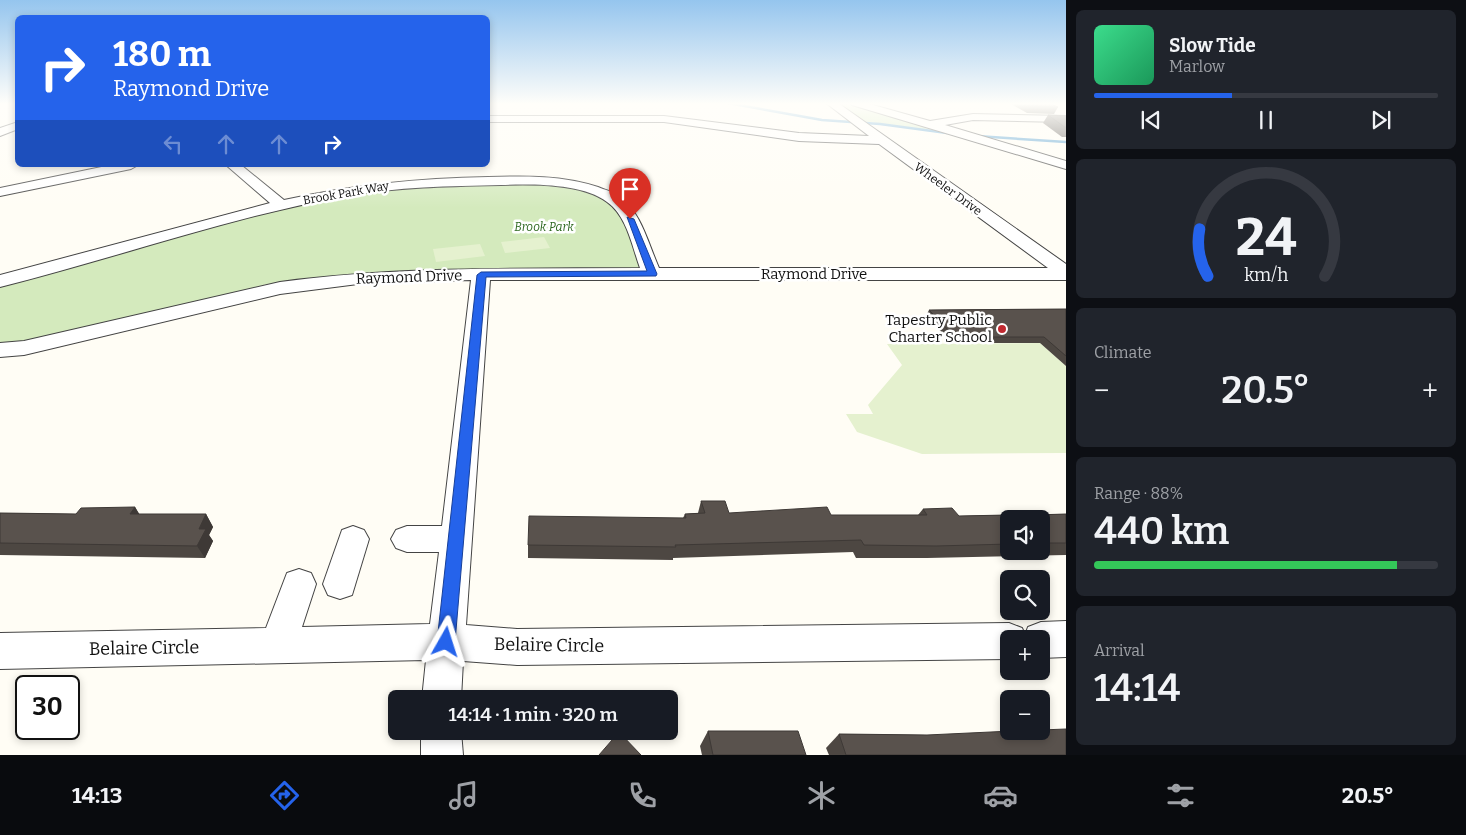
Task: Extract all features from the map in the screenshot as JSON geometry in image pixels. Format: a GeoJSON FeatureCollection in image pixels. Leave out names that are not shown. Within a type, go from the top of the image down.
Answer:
{"type":"FeatureCollection","features":[{"type":"Feature","properties":{"kind":"street"},"geometry":{"type":"LineString","coordinates":[[832,138],[880,140]]}},
{"type":"Feature","properties":{"kind":"street"},"geometry":{"type":"LineString","coordinates":[[976,138],[1066,165]]}},
{"type":"Feature","properties":{"kind":"street","name":"Wheeler Drive"},"geometry":{"type":"LineString","coordinates":[[880,140],[1066,274]]}},
{"type":"Feature","properties":{"kind":"street"},"geometry":{"type":"LineString","coordinates":[[0,192],[121,167]]}},
{"type":"Feature","properties":{"kind":"street"},"geometry":{"type":"LineString","coordinates":[[236,167],[281,205]]}},
{"type":"Feature","properties":{"kind":"street","name":"Brook Park Way"},"geometry":{"type":"LineString","coordinates":[[0,281],[281,205],[348,191],[426,182],[537,180],[574,184],[611,197],[623,208],[630,219],[652,274]]}},
{"type":"Feature","properties":{"kind":"street","name":"Raymond Drive"},"geometry":{"type":"LineString","coordinates":[[0,350],[24,348],[280,288],[323,281],[377,277],[652,274],[1066,274]]}},
{"type":"Feature","properties":{"kind":"street"},"geometry":{"type":"LineString","coordinates":[[442,690],[481,275]]}},
{"type":"Feature","properties":{"kind":"street"},"geometry":{"type":"LineString","coordinates":[[340,584],[353,539]]}},
{"type":"Feature","properties":{"kind":"street"},"geometry":{"type":"LineString","coordinates":[[407,539],[456,539]]}},
{"type":"Feature","properties":{"kind":"street"},"geometry":{"type":"LineString","coordinates":[[278,646],[299,584]]}},
{"type":"Feature","properties":{"kind":"street"},"geometry":{"type":"LineString","coordinates":[[1050,640],[1066,639]]}},
{"type":"Feature","properties":{"kind":"street","name":"Belaire Circle"},"geometry":{"type":"LineString","coordinates":[[0,651],[446,642],[518,647],[1000,641]]}},
{"type":"Feature","properties":{"kind":"street"},"geometry":{"type":"LineString","coordinates":[[441,740],[442,755]]}},
{"type":"Feature","properties":{"kind":"green space","name":"Brook Park"},"geometry":{"type":"Polygon","coordinates":[[[552,181],[598,192],[627,216],[651,275],[398,273],[267,284],[158,315],[45,340],[0,346],[0,280],[354,190],[552,181]]]}},
{"type":"Feature","properties":{"kind":"green space"},"geometry":{"type":"Polygon","coordinates":[[[544,237],[550,248],[505,253],[501,242],[544,237]]]}},
{"type":"Feature","properties":{"kind":"green space"},"geometry":{"type":"Polygon","coordinates":[[[480,244],[485,256],[436,262],[433,249],[480,244]]]}},
{"type":"Feature","properties":{"kind":"green space"},"geometry":{"type":"Polygon","coordinates":[[[1040,343],[1066,366],[1066,453],[922,454],[857,432],[846,414],[873,414],[868,405],[902,365],[887,344],[1040,343]]]}},
{"type":"Feature","properties":{"kind":"building","name":"Tapestry Public Charter School"},"geometry":{"type":"Polygon","coordinates":[[[1066,309],[1066,356],[1044,337],[955,337],[929,310],[1066,309]]]}},
{"type":"Feature","properties":{"kind":"building"},"geometry":{"type":"Polygon","coordinates":[[[701,501],[725,501],[729,513],[827,507],[831,515],[927,515],[923,509],[952,508],[959,516],[1000,515],[1000,544],[864,545],[861,540],[675,545],[676,547],[528,545],[529,516],[686,518],[685,514],[705,513],[701,501]]]}},
{"type":"Feature","properties":{"kind":"building"},"geometry":{"type":"Polygon","coordinates":[[[135,507],[130,514],[206,514],[199,529],[206,529],[197,546],[0,543],[0,513],[76,514],[81,508],[135,507]]]}},
{"type":"Feature","properties":{"kind":"building"},"geometry":{"type":"Polygon","coordinates":[[[1066,514],[1066,543],[1050,543],[1050,515],[1066,514]]]}},
{"type":"Feature","properties":{"kind":"building"},"geometry":{"type":"Polygon","coordinates":[[[1066,729],[1066,755],[846,755],[839,734],[927,735],[1000,732],[1000,740],[1050,740],[1050,730],[1066,729]]]}},
{"type":"Feature","properties":{"kind":"building"},"geometry":{"type":"Polygon","coordinates":[[[708,731],[798,731],[806,755],[713,755],[708,731]]]}},
{"type":"Feature","properties":{"kind":"building"},"geometry":{"type":"Polygon","coordinates":[[[612,740],[627,740],[641,755],[599,755],[612,740]]]}},
{"type":"Feature","properties":{"kind":"waterway"},"geometry":{"type":"LineString","coordinates":[[1010,138],[1066,142]]}},
{"type":"Feature","properties":{"kind":"place","name":"Tapestry Public Charter School"},"geometry":{"type":"Point","coordinates":[1002,329]}},
{"type":"Feature","properties":{"kind":"route"},"geometry":{"type":"LineString","coordinates":[[446,642],[481,275],[652,274],[630,219]]}}]}
